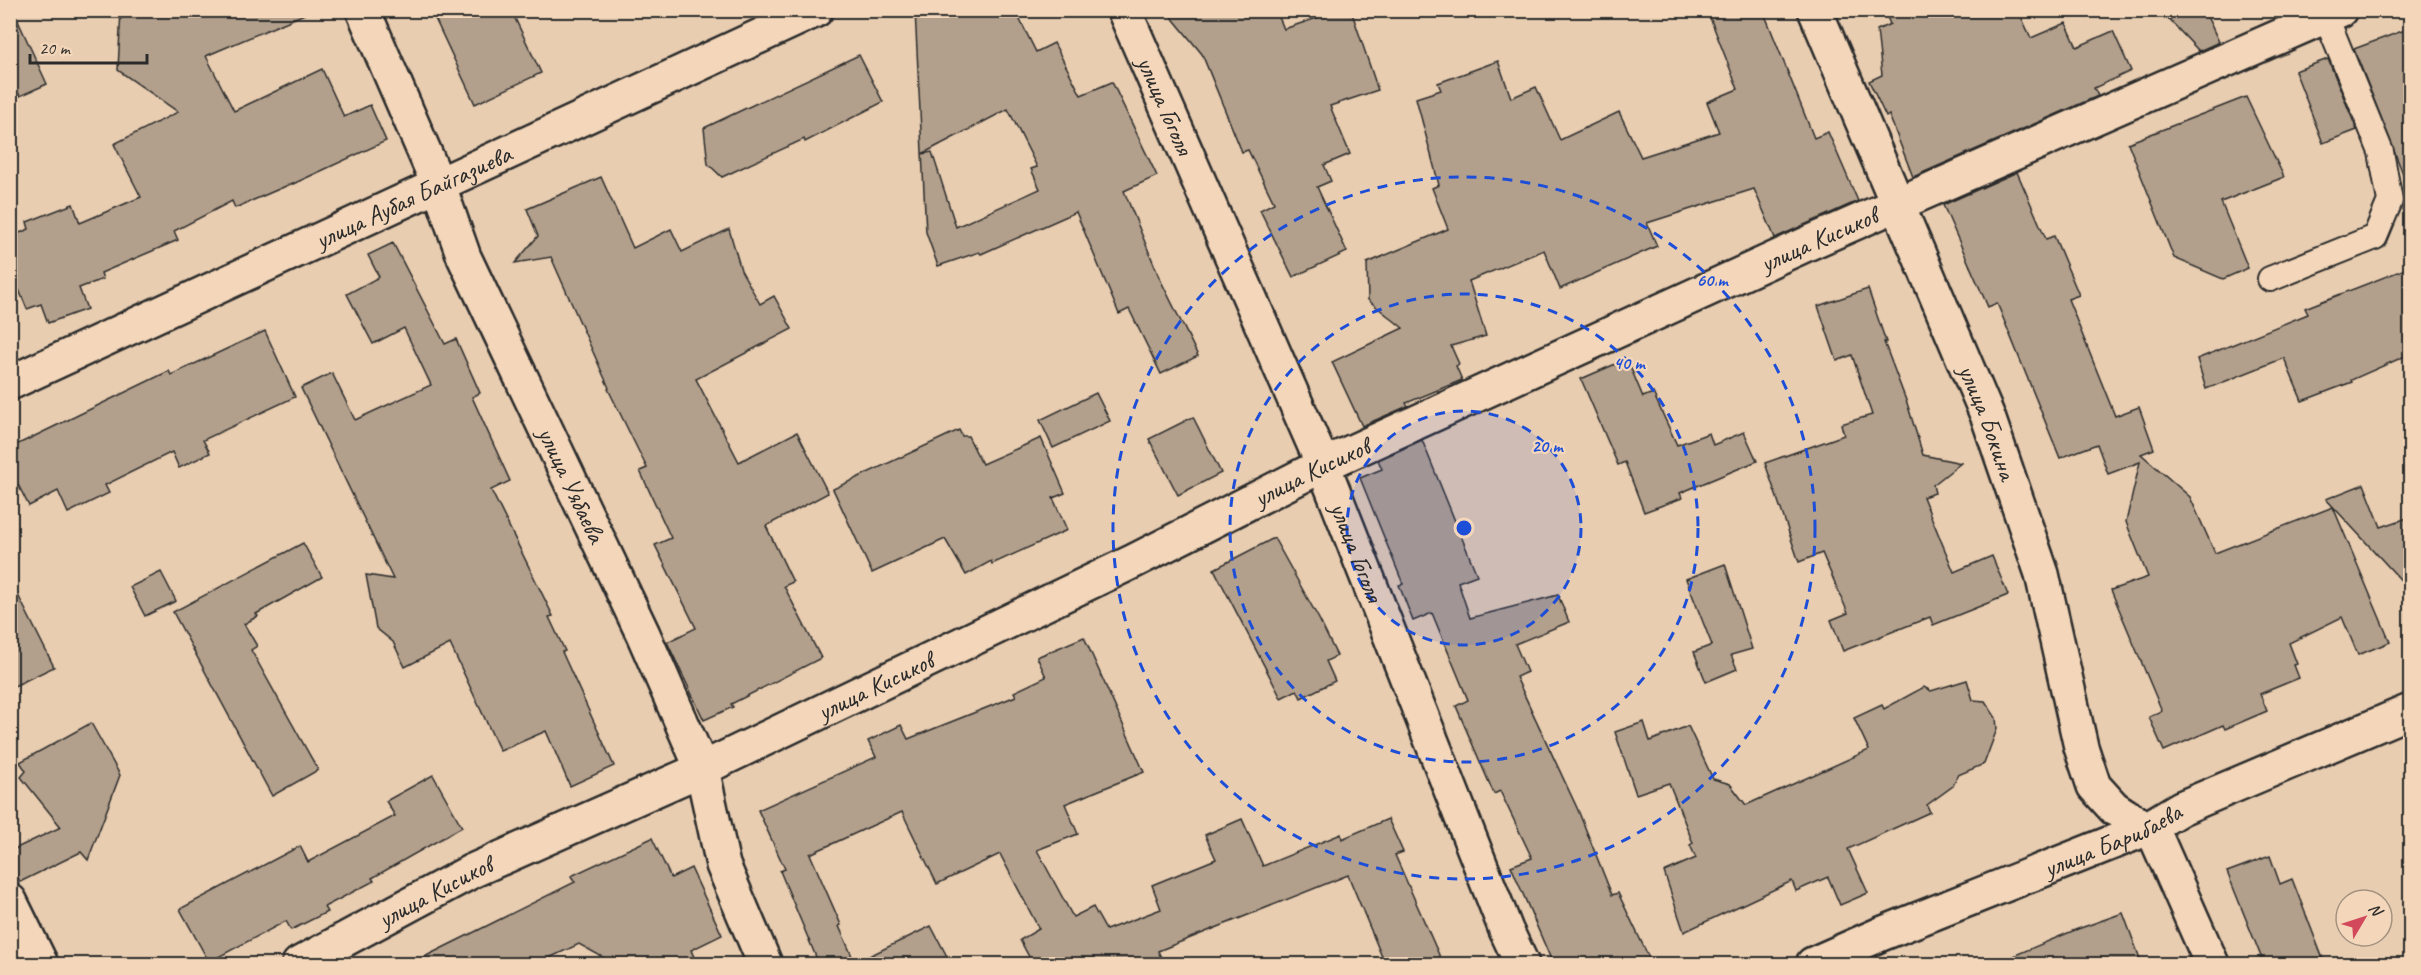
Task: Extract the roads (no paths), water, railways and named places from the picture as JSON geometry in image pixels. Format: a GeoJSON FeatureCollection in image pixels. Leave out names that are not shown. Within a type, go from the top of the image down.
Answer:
{"type":"FeatureCollection","features":[{"type":"Feature","properties":{"kind":"street","name":"улица Уябаева"},"geometry":{"type":"LineString","coordinates":[[363,10],[439,186],[464,257],[643,634],[702,769],[723,866],[765,964]]}},
{"type":"Feature","properties":{"kind":"street","name":"улица Аубая Байгазиева"},"geometry":{"type":"LineString","coordinates":[[10,383],[816,10]]}},
{"type":"Feature","properties":{"kind":"street","name":"улица Гоголя"},"geometry":{"type":"LineString","coordinates":[[1124,10],[1323,465],[1497,908],[1522,964]]}},
{"type":"Feature","properties":{"kind":"street","name":"улица Бокина"},"geometry":{"type":"LineString","coordinates":[[1815,10],[1988,417],[2042,574],[2081,747],[2094,786],[2114,808],[2148,828]]}},
{"type":"Feature","properties":{"kind":"street","name":"улица Кисиков"},"geometry":{"type":"LineString","coordinates":[[299,964],[472,871],[702,769],[1134,561],[1323,465],[1897,205],[2333,14]]}},
{"type":"Feature","properties":{"kind":"street","name":"улица Барибаева"},"geometry":{"type":"LineString","coordinates":[[1813,964],[1881,934],[2148,828],[2181,808],[2410,711]]}},
{"type":"Feature","properties":{"kind":"street"},"geometry":{"type":"LineString","coordinates":[[2148,828],[2212,964]]}},
{"type":"Feature","properties":{"kind":"street"},"geometry":{"type":"LineString","coordinates":[[10,901],[41,964]]}},
{"type":"Feature","properties":{"kind":"lane"},"geometry":{"type":"LineString","coordinates":[[2270,279],[2375,237],[2390,201],[2382,152],[2333,14]]}}]}
